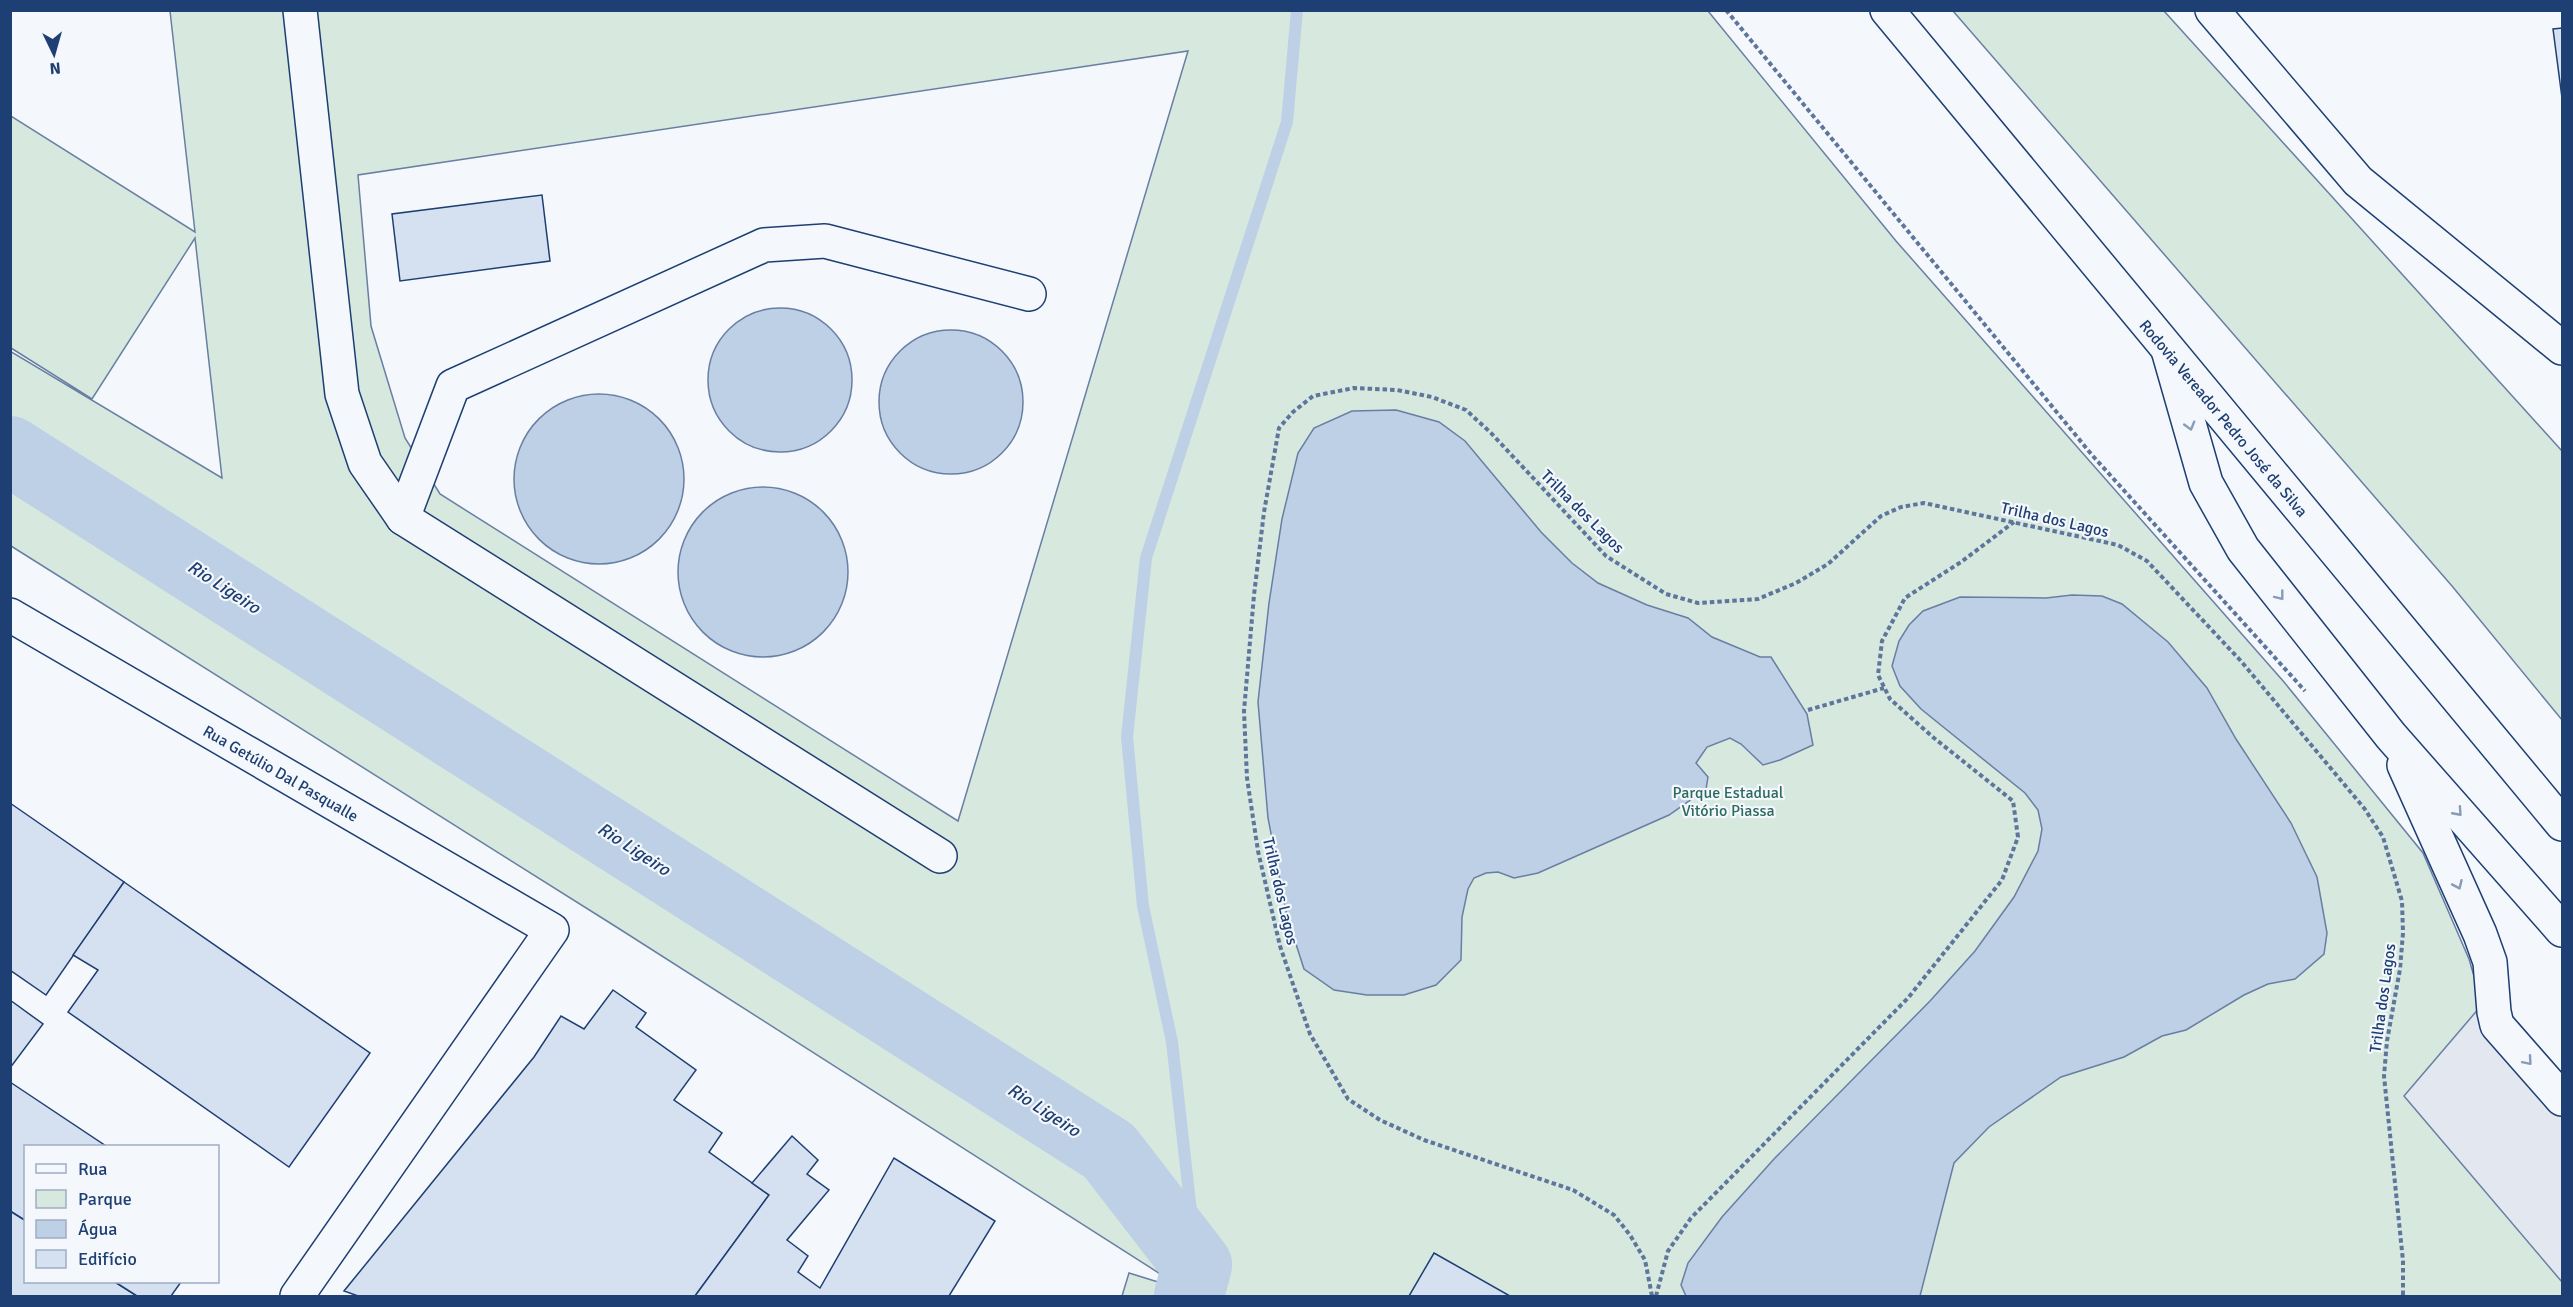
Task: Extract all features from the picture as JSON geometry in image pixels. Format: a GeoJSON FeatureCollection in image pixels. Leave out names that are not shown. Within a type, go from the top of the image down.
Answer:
{"type":"FeatureCollection","features":[{"type":"Feature","properties":{"kind":"street"},"geometry":{"type":"LineString","coordinates":[[300,10],[342,394],[365,463],[403,518],[940,856]]}},
{"type":"Feature","properties":{"kind":"street","name":"Rodovia Vereador Pedro José da Silva"},"geometry":{"type":"LineString","coordinates":[[1887,10],[2562,824]]}},
{"type":"Feature","properties":{"kind":"street"},"geometry":{"type":"LineString","coordinates":[[2212,10],[2358,181],[2562,348]]}},
{"type":"Feature","properties":{"kind":"street"},"geometry":{"type":"LineString","coordinates":[[403,518],[453,386],[764,245],[825,241],[1029,294]]}},
{"type":"Feature","properties":{"kind":"street"},"geometry":{"type":"LineString","coordinates":[[2168,350],[2206,483],[2243,549],[2391,736],[2562,930]]}},
{"type":"Feature","properties":{"kind":"street","name":"Rua Getúlio Dal Pasqualle"},"geometry":{"type":"LineString","coordinates":[[10,615],[552,930],[297,1296]]}},
{"type":"Feature","properties":{"kind":"street"},"geometry":{"type":"LineString","coordinates":[[2391,736],[2480,934],[2490,962],[2494,1012],[2498,1025],[2562,1099]]}},
{"type":"Feature","properties":{"kind":"path"},"geometry":{"type":"LineString","coordinates":[[1726,10],[2092,455],[2309,695]]}},
{"type":"Feature","properties":{"kind":"path","name":"Trilha dos Lagos"},"geometry":{"type":"LineString","coordinates":[[1654,1296],[1645,1260],[1630,1235],[1614,1215],[1573,1190],[1424,1140],[1380,1120],[1348,1099],[1310,1034],[1280,946],[1260,861],[1247,767],[1244,711],[1264,512],[1279,428],[1293,412],[1313,396],[1354,388],[1397,390],[1432,397],[1466,410],[1491,433],[1605,556],[1666,594],[1698,603],[1758,599],[1796,583],[1828,564],[1881,516],[1901,507],[1924,503],[2118,545],[2147,561],[2240,660],[2364,808],[2384,837],[2402,901],[2403,933],[2400,969],[2386,1041],[2384,1076],[2403,1261],[2403,1296]]}},
{"type":"Feature","properties":{"kind":"path"},"geometry":{"type":"LineString","coordinates":[[1654,1296],[1668,1251],[1690,1218],[1908,998],[2002,880],[2018,837],[2013,801],[1934,738],[1890,699],[1878,675],[1882,642],[1905,598],[1960,562],[2014,522]]}},
{"type":"Feature","properties":{"kind":"path"},"geometry":{"type":"LineString","coordinates":[[1808,710],[1884,688]]}},
{"type":"Feature","properties":{"kind":"green space","name":"Parque Estadual Vitório Piassa"},"geometry":{"type":"Polygon","coordinates":[[[170,11],[1708,11],[1896,241],[2284,682],[2423,853],[2469,959],[2478,990],[2562,1074],[2562,1296],[1122,1296],[1129,1273],[1187,1291],[618,928],[11,546],[10,351],[222,478],[195,238],[92,399],[11,348],[11,116],[195,232],[170,11]],[[1188,51],[358,175],[371,326],[405,438],[440,494],[958,821],[1188,51]]]}},
{"type":"Feature","properties":{"kind":"green space"},"geometry":{"type":"Polygon","coordinates":[[[1953,11],[2164,11],[2562,451],[2562,720],[2452,586],[1953,11]]]}},
{"type":"Feature","properties":{"kind":"shaded area"},"geometry":{"type":"Polygon","coordinates":[[[2492,993],[2562,1073],[2562,1282],[2404,1096],[2492,993]]]}},
{"type":"Feature","properties":{"kind":"water"},"geometry":{"type":"Polygon","coordinates":[[[780,308],[807,314],[831,329],[846,353],[852,380],[846,407],[831,431],[807,446],[780,452],[753,446],[729,431],[714,407],[708,380],[714,353],[729,329],[753,314],[780,308]]]}},
{"type":"Feature","properties":{"kind":"water"},"geometry":{"type":"Polygon","coordinates":[[[951,330],[978,336],[1002,351],[1017,375],[1023,402],[1017,429],[1002,453],[978,468],[951,474],[924,468],[900,453],[885,429],[879,402],[885,375],[900,351],[924,336],[951,330]]]}},
{"type":"Feature","properties":{"kind":"water"},"geometry":{"type":"Polygon","coordinates":[[[599,394],[631,401],[659,419],[677,447],[684,479],[677,511],[659,539],[631,557],[599,564],[567,557],[539,539],[521,511],[514,479],[521,447],[539,419],[567,401],[599,394]]]}},
{"type":"Feature","properties":{"kind":"water"},"geometry":{"type":"Polygon","coordinates":[[[1396,410],[1439,422],[1465,441],[1541,532],[1572,563],[1598,583],[1647,605],[1688,618],[1712,637],[1760,657],[1771,657],[1807,714],[1813,745],[1763,765],[1741,744],[1730,738],[1707,747],[1696,763],[1708,777],[1706,789],[1669,815],[1538,873],[1514,878],[1498,872],[1486,873],[1474,878],[1468,889],[1462,917],[1461,960],[1436,985],[1404,995],[1367,995],[1334,990],[1304,969],[1287,916],[1268,818],[1258,702],[1269,603],[1282,519],[1298,453],[1314,428],[1352,411],[1396,410]]]}},
{"type":"Feature","properties":{"kind":"water"},"geometry":{"type":"Polygon","coordinates":[[[763,487],[795,494],[810,501],[823,512],[834,525],[841,540],[848,572],[841,604],[834,619],[823,632],[810,643],[795,650],[763,657],[731,650],[716,643],[703,632],[692,619],[685,604],[678,572],[685,540],[692,525],[703,512],[716,501],[731,494],[763,487]]]}},
{"type":"Feature","properties":{"kind":"water"},"geometry":{"type":"Polygon","coordinates":[[[2072,595],[2102,596],[2122,604],[2168,642],[2207,688],[2236,739],[2291,823],[2317,877],[2327,933],[2324,954],[2295,979],[2268,984],[2244,995],[2186,1030],[2162,1036],[2124,1057],[2061,1077],[1989,1127],[1954,1163],[1920,1296],[1686,1296],[1681,1285],[1688,1263],[1722,1217],[1774,1159],[1930,1001],[1975,951],[2014,897],[2038,851],[2042,829],[2038,810],[2025,793],[1921,709],[1900,686],[1892,666],[1899,641],[1909,625],[1923,611],[1960,597],[2046,598],[2072,595]]]}},
{"type":"Feature","properties":{"kind":"building"},"geometry":{"type":"Polygon","coordinates":[[[2562,28],[2562,98],[2553,29],[2562,28]]]}},
{"type":"Feature","properties":{"kind":"building"},"geometry":{"type":"Polygon","coordinates":[[[542,195],[550,261],[400,281],[392,214],[542,195]]]}},
{"type":"Feature","properties":{"kind":"building"},"geometry":{"type":"Polygon","coordinates":[[[10,803],[124,882],[46,995],[10,970],[10,803]]]}},
{"type":"Feature","properties":{"kind":"building"},"geometry":{"type":"Polygon","coordinates":[[[124,882],[370,1053],[289,1167],[68,1012],[98,970],[73,955],[124,882]]]}},
{"type":"Feature","properties":{"kind":"building"},"geometry":{"type":"Polygon","coordinates":[[[613,990],[646,1013],[636,1027],[696,1070],[674,1100],[722,1133],[709,1152],[769,1195],[695,1296],[358,1296],[344,1291],[534,1057],[561,1016],[584,1029],[613,990]]]}},
{"type":"Feature","properties":{"kind":"building"},"geometry":{"type":"Polygon","coordinates":[[[10,1000],[43,1024],[10,1068],[10,1000]]]}},
{"type":"Feature","properties":{"kind":"building"},"geometry":{"type":"Polygon","coordinates":[[[10,1082],[104,1145],[24,1145],[24,1220],[10,1211],[10,1082]]]}},
{"type":"Feature","properties":{"kind":"building"},"geometry":{"type":"Polygon","coordinates":[[[792,1136],[818,1160],[807,1174],[829,1190],[787,1240],[808,1256],[798,1272],[820,1288],[894,1158],[995,1221],[949,1296],[695,1296],[769,1195],[752,1183],[792,1136]]]}},
{"type":"Feature","properties":{"kind":"building"},"geometry":{"type":"Polygon","coordinates":[[[10,1211],[24,1220],[24,1283],[117,1283],[137,1296],[10,1296],[10,1211]]]}},
{"type":"Feature","properties":{"kind":"building"},"geometry":{"type":"Polygon","coordinates":[[[1434,1253],[1510,1296],[1409,1296],[1434,1253]]]}},
{"type":"Feature","properties":{"kind":"building"},"geometry":{"type":"Polygon","coordinates":[[[117,1283],[180,1283],[171,1296],[137,1296],[117,1283]]]}},
{"type":"Feature","properties":{"kind":"waterway"},"geometry":{"type":"LineString","coordinates":[[1197,1265],[1172,1042],[1143,906],[1127,737],[1146,558],[1287,122],[1297,10]]}},
{"type":"Feature","properties":{"kind":"waterway","name":"Rio Ligeiro"},"geometry":{"type":"LineString","coordinates":[[10,451],[1109,1151],[1197,1265],[1189,1296]]}}]}
